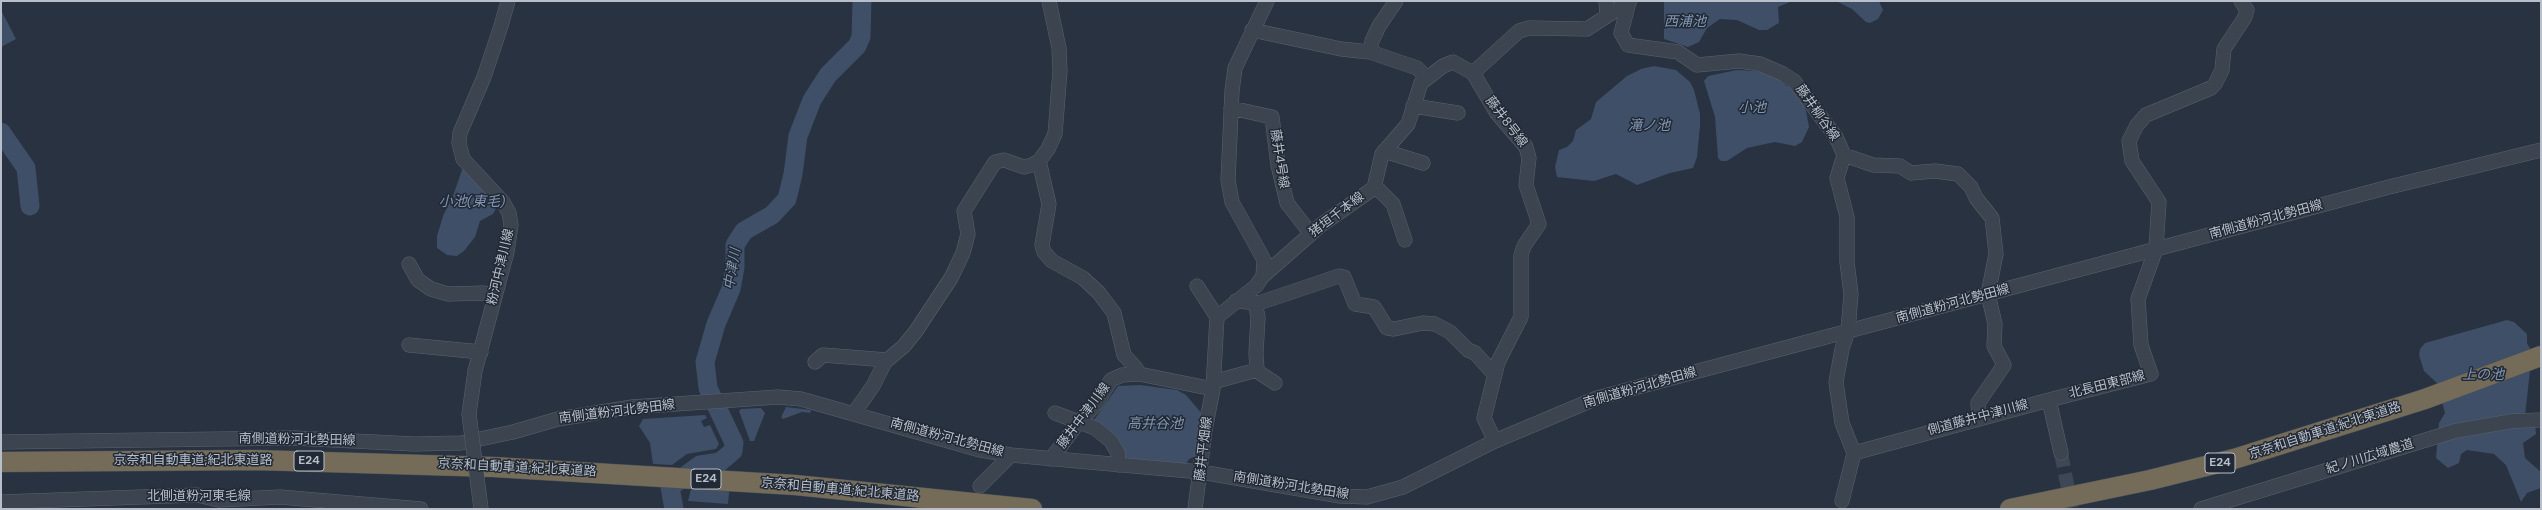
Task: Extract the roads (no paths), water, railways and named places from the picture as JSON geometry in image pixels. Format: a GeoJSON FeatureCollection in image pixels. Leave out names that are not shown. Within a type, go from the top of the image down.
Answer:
{"type":"FeatureCollection","features":[{"type":"Feature","properties":{"kind":"highway","name":"京奈和自動車道;紀北東道路"},"geometry":{"type":"LineString","coordinates":[[2010,509],[2150,480],[2234,459],[2425,399],[2540,357]]}},
{"type":"Feature","properties":{"kind":"highway","name":"京奈和自動車道;紀北東道路"},"geometry":{"type":"LineString","coordinates":[[1,462],[356,462],[618,473],[795,485],[1032,509]]}},
{"type":"Feature","properties":{"kind":"street","name":"粉河中津川線"},"geometry":{"type":"LineString","coordinates":[[481,509],[469,414],[472,389],[510,238],[509,213],[498,194],[463,159],[458,143],[460,133],[484,77],[508,1]]}},
{"type":"Feature","properties":{"kind":"street"},"geometry":{"type":"LineString","coordinates":[[854,413],[874,386],[887,360],[904,346],[916,331],[959,264],[968,234],[964,211],[995,162],[1004,160],[1024,167],[1039,162],[1055,134],[1059,105],[1059,48],[1049,1]]}},
{"type":"Feature","properties":{"kind":"street"},"geometry":{"type":"LineString","coordinates":[[1263,276],[1264,260],[1232,202],[1228,180],[1231,108],[1235,68],[1267,1]]}},
{"type":"Feature","properties":{"kind":"street"},"geometry":{"type":"LineString","coordinates":[[1370,52],[1372,41],[1379,26],[1396,1]]}},
{"type":"Feature","properties":{"kind":"street"},"geometry":{"type":"LineString","coordinates":[[1606,1],[1608,16]]}},
{"type":"Feature","properties":{"kind":"street"},"geometry":{"type":"LineString","coordinates":[[1473,73],[1524,29],[1587,29],[1629,1]]}},
{"type":"Feature","properties":{"kind":"street","name":"藤井柳谷線"},"geometry":{"type":"LineString","coordinates":[[1629,1],[1621,33],[1628,45],[1678,52],[1697,65],[1739,61],[1760,64],[1783,74],[1794,81],[1816,112],[1829,127],[1844,155],[1837,178],[1847,217],[1848,262],[1851,294],[1848,331],[1842,349],[1836,382],[1842,423],[1854,453]]}},
{"type":"Feature","properties":{"kind":"street","name":"北長田東部線"},"geometry":{"type":"LineString","coordinates":[[2049,400],[2151,374],[2141,345],[2138,299],[2156,249],[2158,202],[2132,161],[2129,141],[2132,133],[2146,115],[2211,88],[2215,84],[2222,70],[2224,49],[2245,17],[2247,10],[2241,1]]}},
{"type":"Feature","properties":{"kind":"street"},"geometry":{"type":"LineString","coordinates":[[1252,30],[1341,48],[1370,52],[1417,68],[1427,78]]}},
{"type":"Feature","properties":{"kind":"street","name":"猪垣千本線"},"geometry":{"type":"LineString","coordinates":[[1217,317],[1256,286],[1263,276],[1311,234],[1375,186],[1382,154],[1408,124],[1421,83],[1443,66],[1453,62],[1473,73]]}},
{"type":"Feature","properties":{"kind":"street","name":"藤井8号線"},"geometry":{"type":"LineString","coordinates":[[1473,73],[1496,112],[1526,147],[1530,158],[1526,185],[1539,224],[1524,246],[1521,255],[1521,317],[1495,374],[1484,418],[1495,441]]}},
{"type":"Feature","properties":{"kind":"street"},"geometry":{"type":"LineString","coordinates":[[1413,106],[1458,113]]}},
{"type":"Feature","properties":{"kind":"street","name":"藤井4号線"},"geometry":{"type":"LineString","coordinates":[[1231,108],[1272,117],[1278,165],[1287,203],[1311,234]]}},
{"type":"Feature","properties":{"kind":"street","name":"南側道粉河北勢田線"},"geometry":{"type":"LineString","coordinates":[[1,442],[294,438],[414,444],[461,443],[513,432],[558,419],[632,407],[761,397],[801,398],[980,450],[1051,459],[1201,472],[1340,496],[1367,496],[1403,488],[1495,441],[1597,398],[2156,249],[2541,150]]}},
{"type":"Feature","properties":{"kind":"street"},"geometry":{"type":"LineString","coordinates":[[1384,151],[1423,163]]}},
{"type":"Feature","properties":{"kind":"street"},"geometry":{"type":"LineString","coordinates":[[1844,155],[1873,165],[1900,166],[1909,179],[1935,171],[1958,174],[1971,187],[1976,198],[1992,218],[1996,254],[1988,294],[1995,324],[1994,346],[2004,365],[1978,403],[1979,418]]}},
{"type":"Feature","properties":{"kind":"street"},"geometry":{"type":"LineString","coordinates":[[1039,162],[1049,204],[1042,245],[1044,252],[1052,261],[1083,278],[1099,293],[1114,313],[1124,355],[1136,368],[1139,374]]}},
{"type":"Feature","properties":{"kind":"street"},"geometry":{"type":"LineString","coordinates":[[1375,186],[1393,204],[1405,240]]}},
{"type":"Feature","properties":{"kind":"street"},"geometry":{"type":"LineString","coordinates":[[409,264],[418,280],[431,289],[448,294],[484,293],[495,296]]}},
{"type":"Feature","properties":{"kind":"street"},"geometry":{"type":"LineString","coordinates":[[1236,301],[1255,303],[1339,276],[1344,277],[1345,275],[1355,304],[1374,307],[1386,331],[1423,323],[1435,324],[1450,332],[1468,350],[1475,353],[1495,374]]}},
{"type":"Feature","properties":{"kind":"street"},"geometry":{"type":"LineString","coordinates":[[1197,286],[1217,317]]}},
{"type":"Feature","properties":{"kind":"street"},"geometry":{"type":"LineString","coordinates":[[1213,386],[1258,370],[1256,353],[1258,317],[1255,303]]}},
{"type":"Feature","properties":{"kind":"street","name":"藤井平畑線"},"geometry":{"type":"LineString","coordinates":[[1195,509],[1201,472],[1205,430],[1213,386],[1217,317]]}},
{"type":"Feature","properties":{"kind":"street"},"geometry":{"type":"LineString","coordinates":[[410,345],[481,352]]}},
{"type":"Feature","properties":{"kind":"street"},"geometry":{"type":"LineString","coordinates":[[815,362],[823,355],[887,360]]}},
{"type":"Feature","properties":{"kind":"street"},"geometry":{"type":"LineString","coordinates":[[1255,370],[1275,383]]}},
{"type":"Feature","properties":{"kind":"street","name":"藤井中津川線"},"geometry":{"type":"LineString","coordinates":[[1051,459],[1096,404],[1111,380],[1122,375],[1139,374],[1213,386]]}},
{"type":"Feature","properties":{"kind":"street"},"geometry":{"type":"LineString","coordinates":[[2049,400],[2061,453]]}},
{"type":"Feature","properties":{"kind":"street","name":"側道藤井中津川線"},"geometry":{"type":"LineString","coordinates":[[1854,453],[2049,400]]}},
{"type":"Feature","properties":{"kind":"street"},"geometry":{"type":"LineString","coordinates":[[1055,413],[1094,428],[1111,440],[1118,453],[1118,465]]}},
{"type":"Feature","properties":{"kind":"street","name":"紀ノ川広域農道"},"geometry":{"type":"LineString","coordinates":[[2201,509],[2455,431],[2513,421],[2541,420]]}},
{"type":"Feature","properties":{"kind":"street"},"geometry":{"type":"LineString","coordinates":[[1842,501],[1854,453]]}},
{"type":"Feature","properties":{"kind":"street"},"geometry":{"type":"LineString","coordinates":[[980,486],[1011,455]]}},
{"type":"Feature","properties":{"kind":"street","name":"北側道粉河東毛線"},"geometry":{"type":"LineString","coordinates":[[1,502],[197,495],[238,504],[280,497],[421,509]]}},
{"type":"Feature","properties":{"kind":"water","name":"西浦池"},"geometry":{"type":"Polygon","coordinates":[[[1664,1],[1792,1],[1778,7],[1779,23],[1767,30],[1759,30],[1737,20],[1720,19],[1707,28],[1699,42],[1688,47],[1664,39],[1664,1]]]}},
{"type":"Feature","properties":{"kind":"water"},"geometry":{"type":"Polygon","coordinates":[[[1836,1],[1879,1],[1883,10],[1878,19],[1870,23],[1866,22],[1852,9],[1836,1]]]}},
{"type":"Feature","properties":{"kind":"water"},"geometry":{"type":"Polygon","coordinates":[[[1,10],[16,39],[1,47],[1,10]]]}},
{"type":"Feature","properties":{"kind":"water","name":"滝ノ池"},"geometry":{"type":"Polygon","coordinates":[[[1654,66],[1676,70],[1690,82],[1694,90],[1700,114],[1700,126],[1697,157],[1693,168],[1670,173],[1637,185],[1616,174],[1594,181],[1557,177],[1555,167],[1559,150],[1567,147],[1573,141],[1576,130],[1591,119],[1596,102],[1627,76],[1641,69],[1654,66]]]}},
{"type":"Feature","properties":{"kind":"water","name":"小池"},"geometry":{"type":"Polygon","coordinates":[[[1737,70],[1769,72],[1787,86],[1796,90],[1806,111],[1809,127],[1802,142],[1795,146],[1775,142],[1747,148],[1727,161],[1721,161],[1718,158],[1715,117],[1704,81],[1708,76],[1737,70]]]}},
{"type":"Feature","properties":{"kind":"water","name":"小池(東毛)"},"geometry":{"type":"Polygon","coordinates":[[[464,168],[498,204],[493,214],[480,221],[475,237],[464,251],[457,256],[447,255],[437,248],[437,236],[443,216],[464,168]]]}},
{"type":"Feature","properties":{"kind":"water","name":"上の池"},"geometry":{"type":"Polygon","coordinates":[[[2507,320],[2514,322],[2527,334],[2527,343],[2532,352],[2525,416],[2535,425],[2536,434],[2523,443],[2525,458],[2541,472],[2541,488],[2527,493],[2521,502],[2506,465],[2494,454],[2467,450],[2461,454],[2459,463],[2448,468],[2436,458],[2439,423],[2445,413],[2437,383],[2424,371],[2419,355],[2420,349],[2425,343],[2507,320]]]}},
{"type":"Feature","properties":{"kind":"water","name":"高井谷池"},"geometry":{"type":"Polygon","coordinates":[[[1140,385],[1177,390],[1186,395],[1203,415],[1197,456],[1189,459],[1185,466],[1122,460],[1092,423],[1118,386],[1140,385]]]}},
{"type":"Feature","properties":{"kind":"water"},"geometry":{"type":"Polygon","coordinates":[[[786,407],[811,410],[810,413],[802,412],[783,419],[781,417],[786,407]]]}},
{"type":"Feature","properties":{"kind":"water"},"geometry":{"type":"Polygon","coordinates":[[[761,408],[765,413],[754,441],[750,441],[739,411],[741,409],[761,408]]]}},
{"type":"Feature","properties":{"kind":"water"},"geometry":{"type":"Polygon","coordinates":[[[705,415],[707,418],[701,421],[704,427],[710,425],[719,444],[716,449],[687,454],[672,465],[653,464],[650,443],[639,426],[643,419],[705,415]]]}},
{"type":"Feature","properties":{"kind":"water"},"geometry":{"type":"Polygon","coordinates":[[[731,471],[728,504],[688,501],[691,489],[731,471]]]}},
{"type":"Feature","properties":{"kind":"waterway","name":"中津川"},"geometry":{"type":"LineString","coordinates":[[674,509],[670,487],[700,465],[720,462],[733,451],[734,443],[708,388],[705,362],[716,324],[731,289],[735,267],[735,245],[744,231],[772,215],[787,199],[793,174],[798,136],[812,100],[828,75],[857,46],[861,37],[862,1]]}},
{"type":"Feature","properties":{"kind":"waterway"},"geometry":{"type":"LineString","coordinates":[[1,132],[26,168],[30,206]]}},
{"type":"Feature","properties":{"kind":"tunnel"},"geometry":{"type":"LineString","coordinates":[[2061,453],[2072,509]]}}]}
